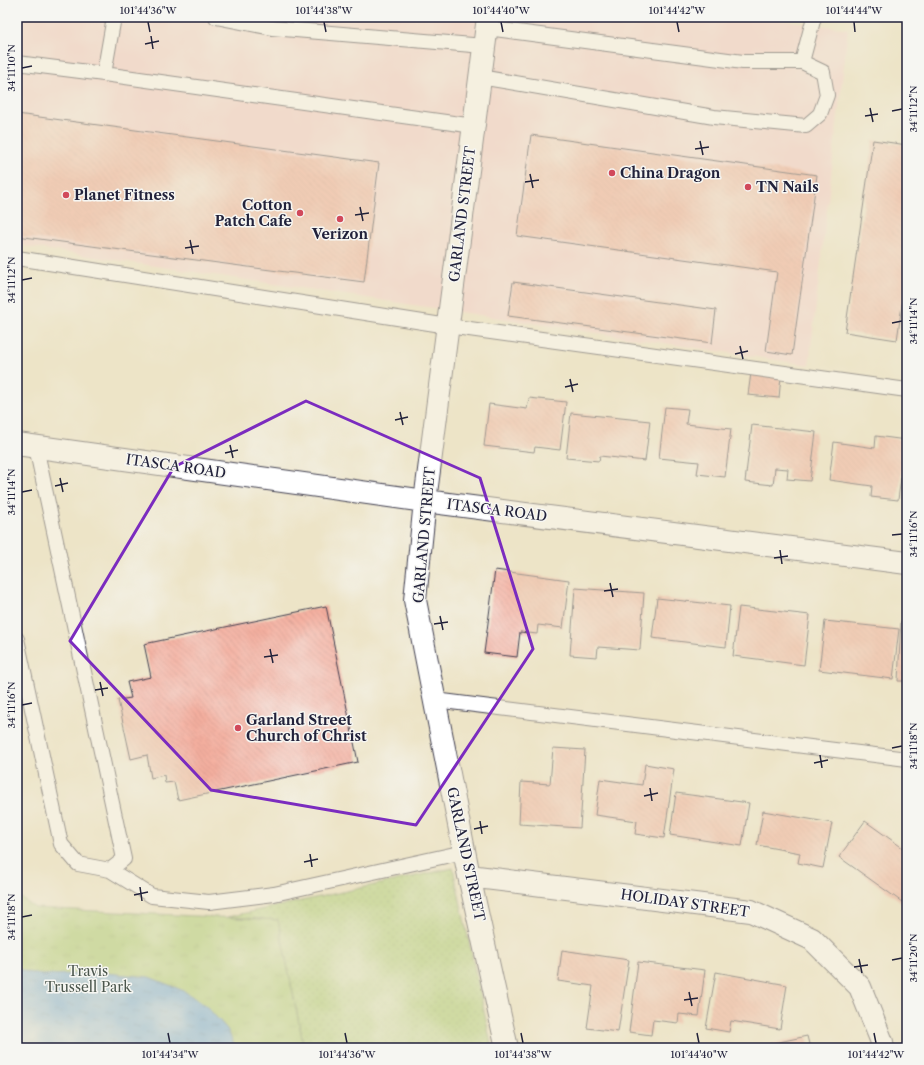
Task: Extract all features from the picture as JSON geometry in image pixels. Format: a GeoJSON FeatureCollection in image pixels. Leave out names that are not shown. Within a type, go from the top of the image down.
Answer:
{"type":"FeatureCollection","features":[{"type":"Feature","properties":{"kind":"street","name":"GARLAND STREET"},"geometry":{"type":"LineString","coordinates":[[486,30],[425,501],[415,600],[464,852],[507,1048]]}},
{"type":"Feature","properties":{"kind":"street","name":"ITASCA ROAD"},"geometry":{"type":"LineString","coordinates":[[27,445],[425,501],[907,563]]}},
{"type":"Feature","properties":{"kind":"street","name":"HOLIDAY STREET"},"geometry":{"type":"LineString","coordinates":[[469,876],[752,910],[812,939],[860,987],[883,1048]]}},
{"type":"Feature","properties":{"kind":"lane"},"geometry":{"type":"LineString","coordinates":[[104,74],[114,17]]}},
{"type":"Feature","properties":{"kind":"lane"},"geometry":{"type":"LineString","coordinates":[[216,17],[272,28],[486,30],[743,62],[802,62],[823,72],[827,95],[820,114],[806,126],[714,117],[480,77]]}},
{"type":"Feature","properties":{"kind":"lane"},"geometry":{"type":"LineString","coordinates":[[802,62],[814,17]]}},
{"type":"Feature","properties":{"kind":"lane"},"geometry":{"type":"LineString","coordinates":[[17,63],[474,126]]}},
{"type":"Feature","properties":{"kind":"lane"},"geometry":{"type":"LineString","coordinates":[[17,258],[448,326],[907,390]]}},
{"type":"Feature","properties":{"kind":"lane"},"geometry":{"type":"LineString","coordinates":[[27,445],[124,860],[110,870]]}},
{"type":"Feature","properties":{"kind":"lane"},"geometry":{"type":"LineString","coordinates":[[17,639],[61,844],[78,864],[110,870],[152,896],[209,902],[274,894],[464,852]]}},
{"type":"Feature","properties":{"kind":"lane"},"geometry":{"type":"LineString","coordinates":[[435,700],[907,759]]}},
{"type":"Feature","properties":{"kind":"highlighted area"},"geometry":{"type":"Polygon","coordinates":[[[306,401],[480,478],[533,649],[416,825],[211,790],[70,641],[174,467],[306,401]]]}},
{"type":"Feature","properties":{"kind":"shaded area"},"geometry":{"type":"Polygon","coordinates":[[[17,17],[759,17],[848,29],[809,365],[17,245],[17,17]]]}},
{"type":"Feature","properties":{"kind":"green space"},"geometry":{"type":"Polygon","coordinates":[[[453,868],[492,1048],[304,1048],[278,920],[227,917],[453,868]]]}},
{"type":"Feature","properties":{"kind":"green space","name":"Travis Trussell Park"},"geometry":{"type":"Polygon","coordinates":[[[17,895],[35,908],[278,920],[304,1048],[17,1048],[17,895]]]}},
{"type":"Feature","properties":{"kind":"water"},"geometry":{"type":"Polygon","coordinates":[[[17,968],[27,972],[43,975],[106,973],[149,977],[184,991],[206,1006],[227,1029],[236,1048],[17,1048],[17,968]]]}},
{"type":"Feature","properties":{"kind":"building"},"geometry":{"type":"Polygon","coordinates":[[[17,114],[379,163],[364,282],[17,236],[17,114]]]}},
{"type":"Feature","properties":{"kind":"building"},"geometry":{"type":"Polygon","coordinates":[[[531,135],[817,175],[792,355],[766,351],[777,272],[517,236],[531,135]]]}},
{"type":"Feature","properties":{"kind":"building"},"geometry":{"type":"Polygon","coordinates":[[[873,140],[907,145],[907,271],[897,340],[845,332],[873,140]]]}},
{"type":"Feature","properties":{"kind":"building"},"geometry":{"type":"Polygon","coordinates":[[[513,282],[716,310],[712,343],[508,316],[513,282]]]}},
{"type":"Feature","properties":{"kind":"building"},"geometry":{"type":"Polygon","coordinates":[[[751,373],[781,376],[779,398],[748,395],[751,373]]]}},
{"type":"Feature","properties":{"kind":"building"},"geometry":{"type":"Polygon","coordinates":[[[529,398],[566,402],[560,450],[535,447],[534,452],[484,446],[489,404],[527,409],[529,398]]]}},
{"type":"Feature","properties":{"kind":"building"},"geometry":{"type":"Polygon","coordinates":[[[665,407],[688,409],[686,424],[731,429],[725,477],[697,474],[699,462],[659,458],[665,407]]]}},
{"type":"Feature","properties":{"kind":"building"},"geometry":{"type":"Polygon","coordinates":[[[571,413],[650,421],[645,461],[600,456],[599,461],[566,458],[571,413]]]}},
{"type":"Feature","properties":{"kind":"building"},"geometry":{"type":"Polygon","coordinates":[[[752,425],[816,432],[810,481],[787,479],[788,469],[775,468],[773,485],[745,482],[752,425]]]}},
{"type":"Feature","properties":{"kind":"building"},"geometry":{"type":"Polygon","coordinates":[[[876,436],[906,440],[898,500],[871,497],[872,486],[829,480],[834,442],[875,448],[876,436]]]}},
{"type":"Feature","properties":{"kind":"building"},"geometry":{"type":"Polygon","coordinates":[[[495,570],[569,580],[563,628],[538,625],[537,634],[520,632],[517,657],[484,653],[495,570]]]}},
{"type":"Feature","properties":{"kind":"building"},"geometry":{"type":"Polygon","coordinates":[[[575,588],[644,593],[640,650],[598,647],[597,657],[570,655],[575,588]]]}},
{"type":"Feature","properties":{"kind":"building"},"geometry":{"type":"Polygon","coordinates":[[[657,598],[730,606],[726,647],[652,638],[657,598]]]}},
{"type":"Feature","properties":{"kind":"building","name":"Garland Street Church of Christ"},"geometry":{"type":"Polygon","coordinates":[[[326,606],[358,762],[178,800],[174,782],[165,783],[164,775],[151,778],[147,755],[131,759],[118,700],[131,698],[127,682],[151,677],[144,644],[326,606]]]}},
{"type":"Feature","properties":{"kind":"building"},"geometry":{"type":"Polygon","coordinates":[[[739,607],[810,615],[804,665],[733,656],[739,607]]]}},
{"type":"Feature","properties":{"kind":"building"},"geometry":{"type":"Polygon","coordinates":[[[825,621],[899,629],[893,679],[819,670],[825,621]]]}},
{"type":"Feature","properties":{"kind":"building"},"geometry":{"type":"Polygon","coordinates":[[[901,621],[907,621],[907,681],[898,681],[901,621]]]}},
{"type":"Feature","properties":{"kind":"building"},"geometry":{"type":"Polygon","coordinates":[[[553,748],[585,750],[580,828],[519,824],[521,782],[550,784],[553,748]]]}},
{"type":"Feature","properties":{"kind":"building"},"geometry":{"type":"Polygon","coordinates":[[[645,764],[674,769],[664,838],[635,834],[637,821],[595,815],[600,779],[642,785],[645,764]]]}},
{"type":"Feature","properties":{"kind":"building"},"geometry":{"type":"Polygon","coordinates":[[[676,793],[749,803],[742,846],[670,835],[676,793]]]}},
{"type":"Feature","properties":{"kind":"building"},"geometry":{"type":"Polygon","coordinates":[[[763,811],[832,823],[823,868],[798,863],[800,853],[757,845],[763,811]]]}},
{"type":"Feature","properties":{"kind":"building"},"geometry":{"type":"Polygon","coordinates":[[[865,821],[907,851],[907,895],[902,902],[839,857],[865,821]]]}},
{"type":"Feature","properties":{"kind":"building"},"geometry":{"type":"Polygon","coordinates":[[[562,950],[629,960],[618,1032],[587,1028],[593,986],[558,981],[562,950]]]}},
{"type":"Feature","properties":{"kind":"building"},"geometry":{"type":"Polygon","coordinates":[[[638,962],[705,970],[699,1016],[679,1014],[678,1023],[653,1020],[651,1035],[629,1032],[638,962]]]}},
{"type":"Feature","properties":{"kind":"building"},"geometry":{"type":"Polygon","coordinates":[[[716,972],[787,985],[780,1029],[731,1021],[729,1032],[706,1028],[716,972]]]}},
{"type":"Feature","properties":{"kind":"building"},"geometry":{"type":"Polygon","coordinates":[[[807,1036],[810,1048],[771,1048],[770,1044],[807,1036]]]}},
{"type":"Feature","properties":{"kind":"place","name":"China Dragon"},"geometry":{"type":"Point","coordinates":[612,173]}},
{"type":"Feature","properties":{"kind":"place","name":"TN Nails"},"geometry":{"type":"Point","coordinates":[748,187]}},
{"type":"Feature","properties":{"kind":"place","name":"Planet Fitness"},"geometry":{"type":"Point","coordinates":[66,195]}},
{"type":"Feature","properties":{"kind":"place","name":"Cotton Patch Cafe"},"geometry":{"type":"Point","coordinates":[300,213]}},
{"type":"Feature","properties":{"kind":"place","name":"Verizon"},"geometry":{"type":"Point","coordinates":[340,219]}},
{"type":"Feature","properties":{"kind":"place","name":"Garland Street Church of Christ"},"geometry":{"type":"Point","coordinates":[238,728]}}]}
